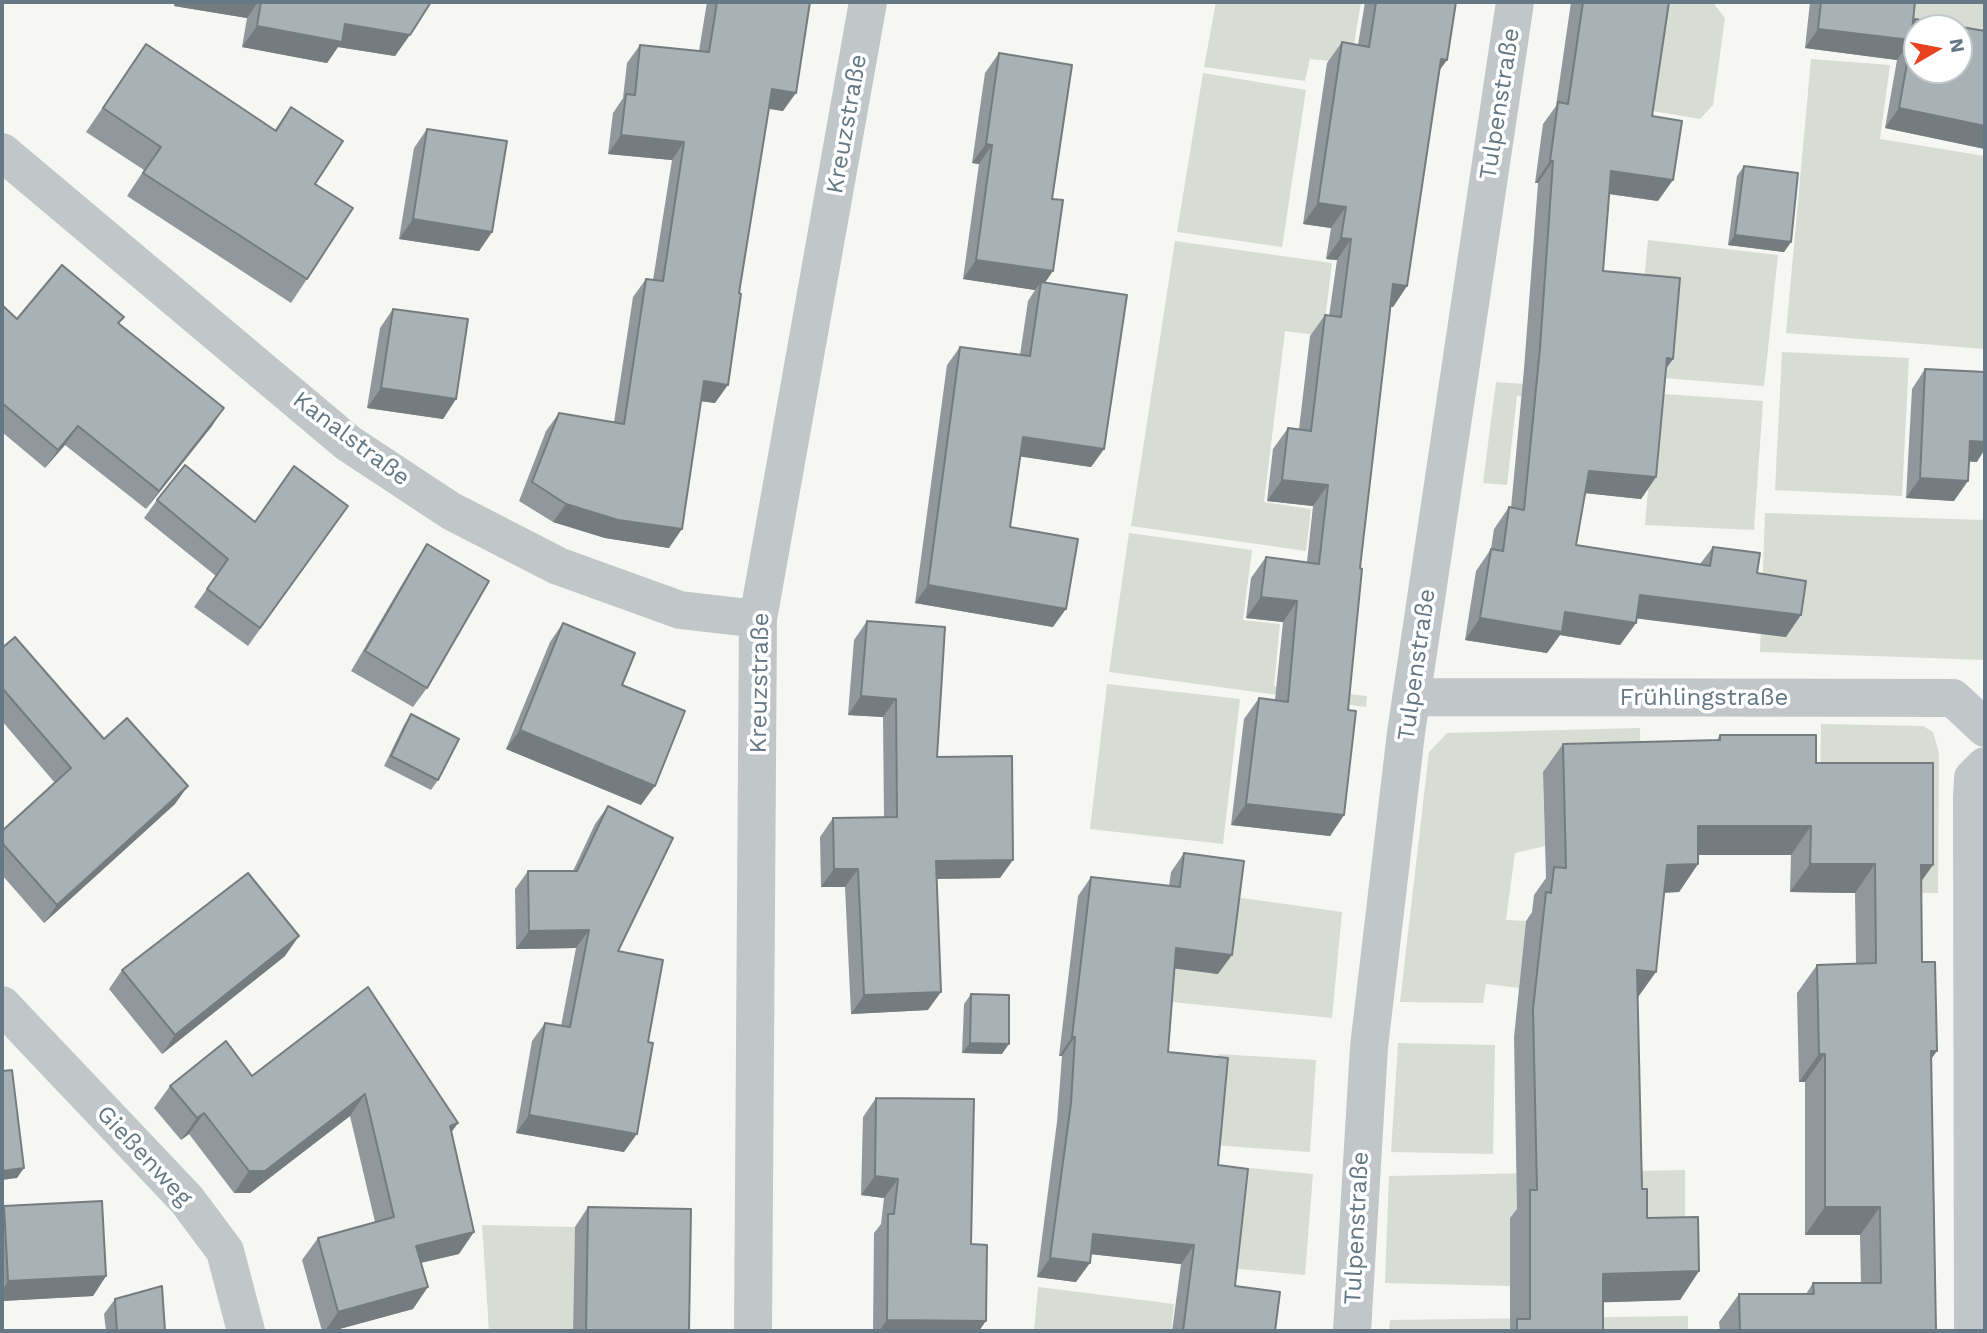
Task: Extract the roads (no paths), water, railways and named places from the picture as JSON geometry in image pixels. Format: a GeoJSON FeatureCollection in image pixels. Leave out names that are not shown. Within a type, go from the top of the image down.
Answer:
{"type":"FeatureCollection","features":[{"type":"Feature","properties":{"kind":"street","name":"Kreuzstraße"},"geometry":{"type":"LineString","coordinates":[[753,1331],[758,620],[868,2]]}},
{"type":"Feature","properties":{"kind":"street","name":"Tulpenstraße"},"geometry":{"type":"LineString","coordinates":[[1352,1331],[1369,1047],[1411,697],[1515,2]]}},
{"type":"Feature","properties":{"kind":"street","name":"Kanalstraße"},"geometry":{"type":"LineString","coordinates":[[2,152],[348,443],[451,511],[558,566],[680,610],[758,620]]}},
{"type":"Feature","properties":{"kind":"street","name":"Frühlingstraße"},"geometry":{"type":"LineString","coordinates":[[1411,697],[1954,698],[1985,728]]}},
{"type":"Feature","properties":{"kind":"street"},"geometry":{"type":"LineString","coordinates":[[1973,1331],[1972,798],[1973,778],[1985,766]]}},
{"type":"Feature","properties":{"kind":"street","name":"Gießenweg"},"geometry":{"type":"LineString","coordinates":[[2,1005],[146,1155],[210,1230],[225,1251],[246,1331]]}}]}
